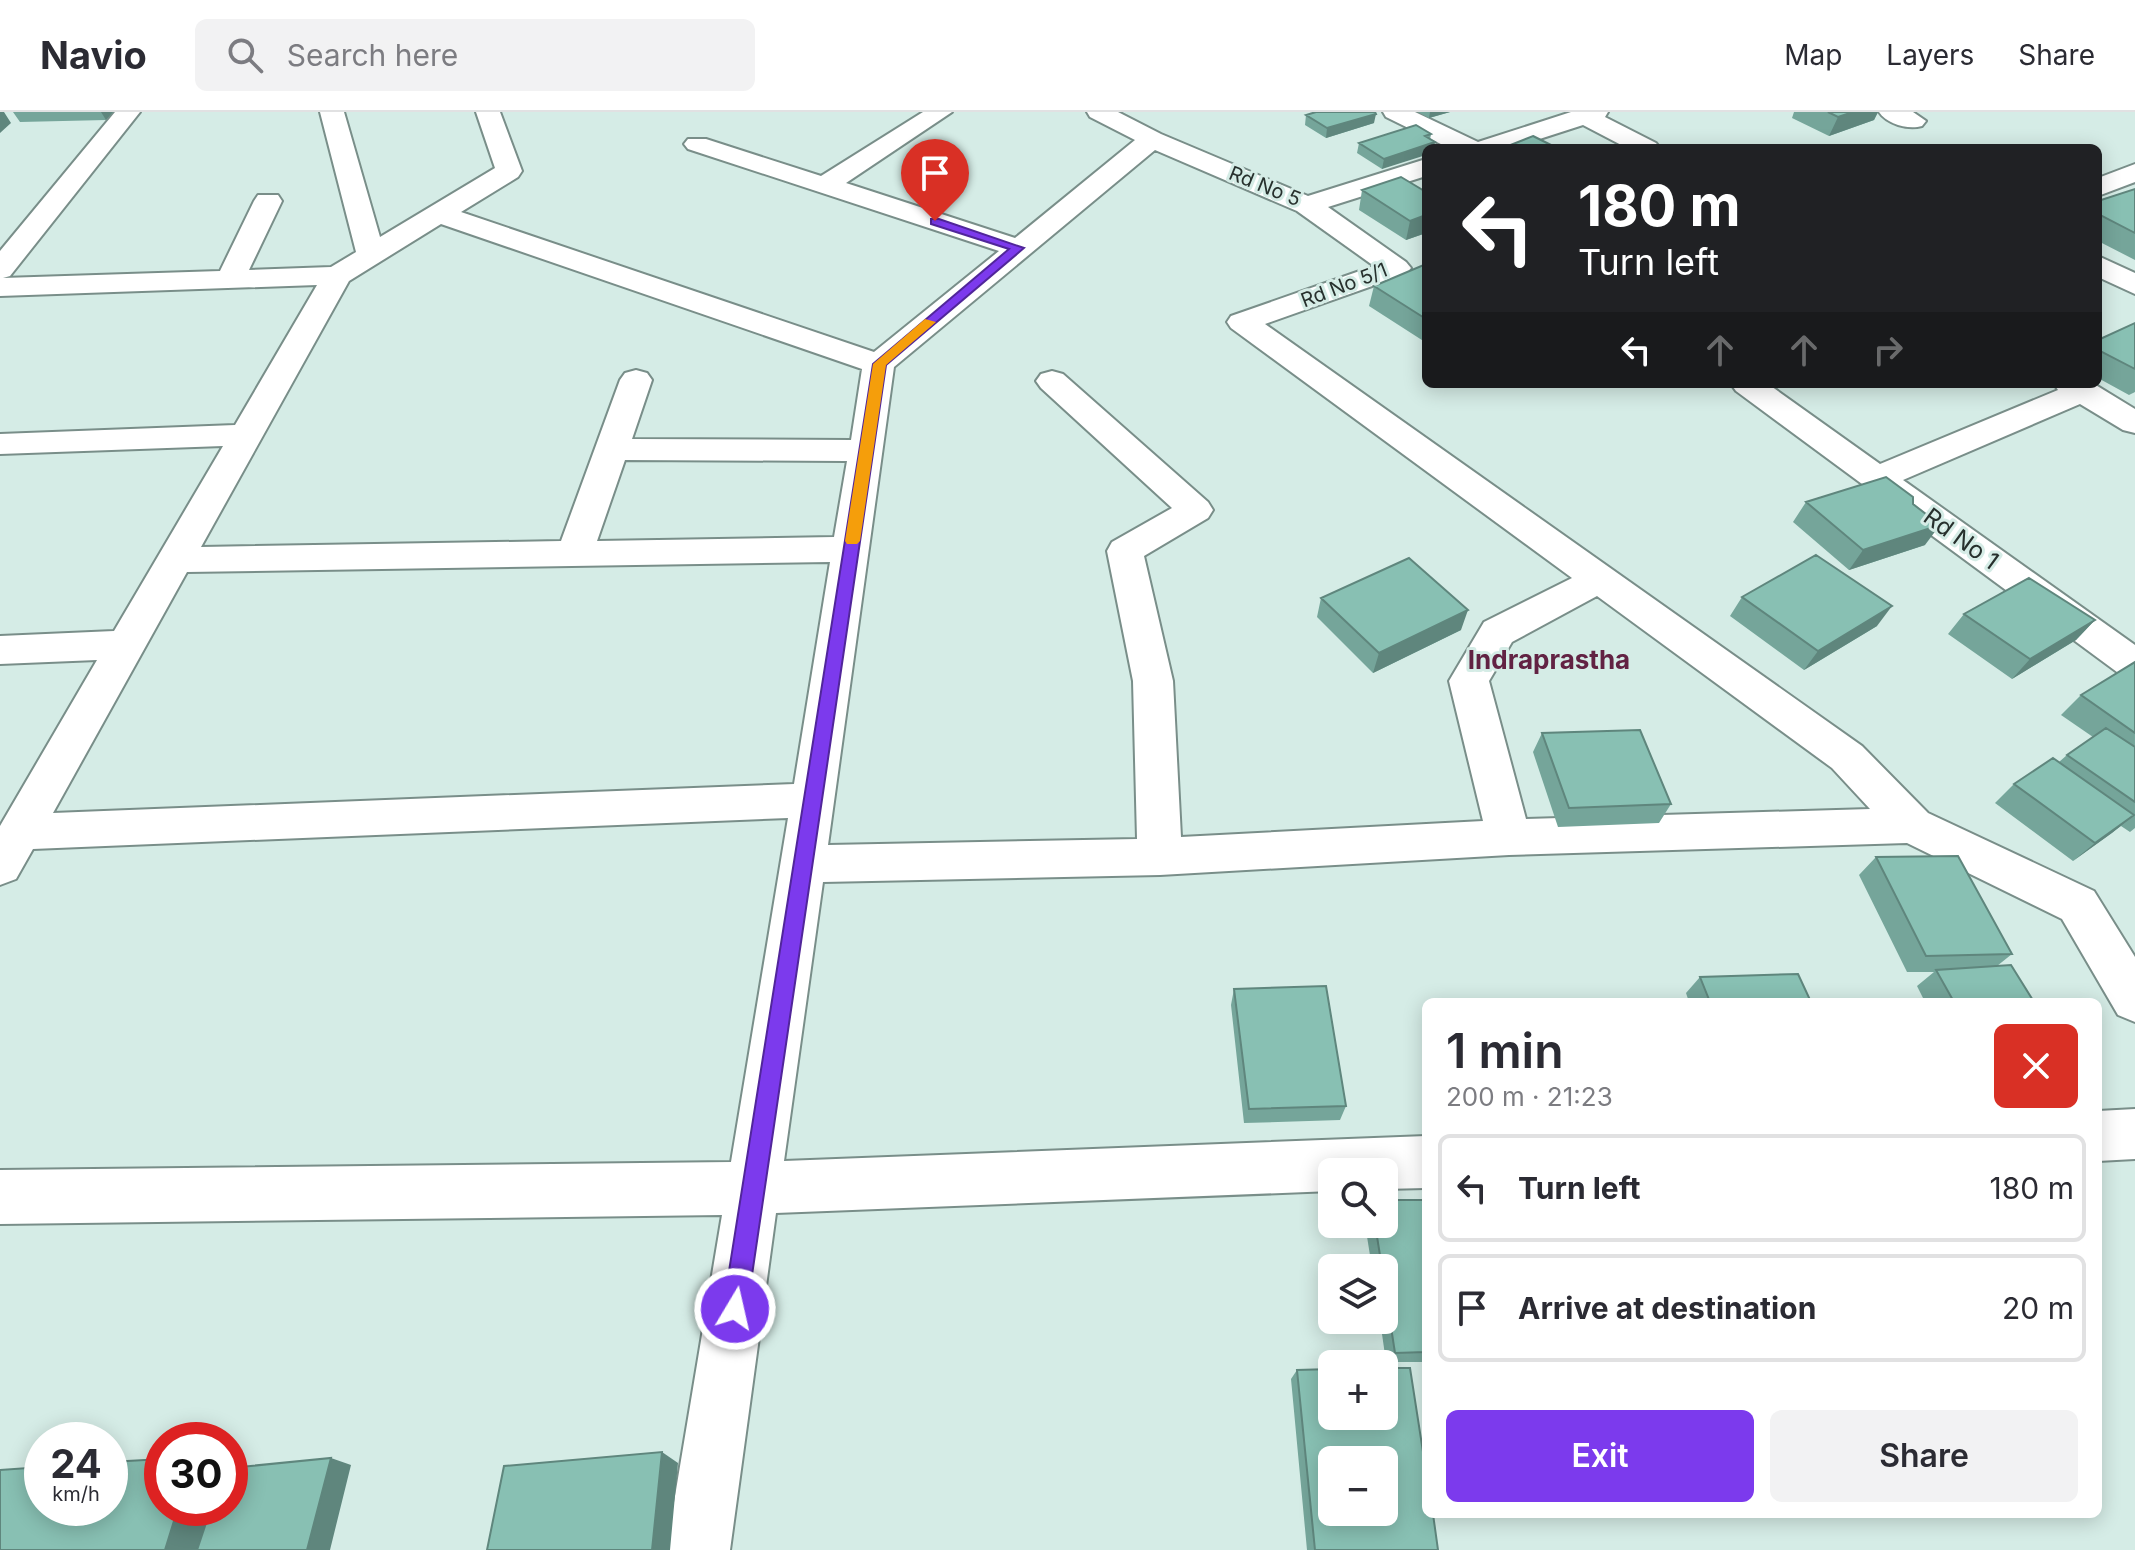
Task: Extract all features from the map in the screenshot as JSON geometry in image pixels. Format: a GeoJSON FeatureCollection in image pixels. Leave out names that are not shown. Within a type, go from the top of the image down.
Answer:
{"type":"FeatureCollection","features":[{"type":"Feature","properties":{"kind":"street"},"geometry":{"type":"LineString","coordinates":[[0,270],[128,112]]}},
{"type":"Feature","properties":{"kind":"street"},"geometry":{"type":"LineString","coordinates":[[332,112],[371,255]]}},
{"type":"Feature","properties":{"kind":"street"},"geometry":{"type":"LineString","coordinates":[[10,849],[337,276],[509,171],[488,112]]}},
{"type":"Feature","properties":{"kind":"street"},"geometry":{"type":"LineString","coordinates":[[825,185],[940,112]]}},
{"type":"Feature","properties":{"kind":"street","name":"Rd No 5"},"geometry":{"type":"LineString","coordinates":[[1099,112],[1152,139],[1307,205],[1422,168]]}},
{"type":"Feature","properties":{"kind":"street"},"geometry":{"type":"LineString","coordinates":[[1395,112],[1461,144]]}},
{"type":"Feature","properties":{"kind":"street"},"geometry":{"type":"LineString","coordinates":[[1511,144],[1591,114],[1640,144]]}},
{"type":"Feature","properties":{"kind":"street"},"geometry":{"type":"LineString","coordinates":[[698,1550],[879,364],[1152,139]]}},
{"type":"Feature","properties":{"kind":"street"},"geometry":{"type":"LineString","coordinates":[[697,144],[1018,248]]}},
{"type":"Feature","properties":{"kind":"street"},"geometry":{"type":"LineString","coordinates":[[2102,186],[2135,172]]}},
{"type":"Feature","properties":{"kind":"street"},"geometry":{"type":"LineString","coordinates":[[230,280],[268,201]]}},
{"type":"Feature","properties":{"kind":"street","name":"Rd No 5/1"},"geometry":{"type":"LineString","coordinates":[[1307,205],[1396,268],[1242,322],[1600,579]]}},
{"type":"Feature","properties":{"kind":"street"},"geometry":{"type":"LineString","coordinates":[[439,214],[879,364]]}},
{"type":"Feature","properties":{"kind":"street"},"geometry":{"type":"LineString","coordinates":[[2102,267],[2135,285]]}},
{"type":"Feature","properties":{"kind":"street"},"geometry":{"type":"LineString","coordinates":[[0,287],[337,276]]}},
{"type":"Feature","properties":{"kind":"street"},"geometry":{"type":"LineString","coordinates":[[575,553],[636,380]]}},
{"type":"Feature","properties":{"kind":"street"},"geometry":{"type":"LineString","coordinates":[[1052,381],[1195,510],[1125,551],[1153,681],[1160,857]]}},
{"type":"Feature","properties":{"kind":"street","name":"Rd No 1"},"geometry":{"type":"LineString","coordinates":[[1753,388],[2135,665]]}},
{"type":"Feature","properties":{"kind":"street"},"geometry":{"type":"LineString","coordinates":[[1877,478],[2076,388],[2135,423]]}},
{"type":"Feature","properties":{"kind":"street"},"geometry":{"type":"LineString","coordinates":[[0,444],[246,435]]}},
{"type":"Feature","properties":{"kind":"street"},"geometry":{"type":"LineString","coordinates":[[611,449],[866,451]]}},
{"type":"Feature","properties":{"kind":"street"},"geometry":{"type":"LineString","coordinates":[[175,560],[851,549]]}},
{"type":"Feature","properties":{"kind":"street"},"geometry":{"type":"LineString","coordinates":[[1509,837],[1469,681],[1498,632],[1600,579],[1847,757],[1912,825],[2078,905],[2135,1000]]}},
{"type":"Feature","properties":{"kind":"street"},"geometry":{"type":"LineString","coordinates":[[0,650],[126,645]]}},
{"type":"Feature","properties":{"kind":"street"},"geometry":{"type":"LineString","coordinates":[[10,849],[812,800]]}},
{"type":"Feature","properties":{"kind":"street"},"geometry":{"type":"LineString","coordinates":[[803,864],[1160,857],[1509,837],[1912,825]]}},
{"type":"Feature","properties":{"kind":"street"},"geometry":{"type":"LineString","coordinates":[[2102,1136],[2135,1134]]}},
{"type":"Feature","properties":{"kind":"street"},"geometry":{"type":"LineString","coordinates":[[0,1197],[753,1188],[1422,1162]]}},
{"type":"Feature","properties":{"kind":"building"},"geometry":{"type":"Polygon","coordinates":[[[1316,112],[1376,114],[1327,128],[1306,115],[1316,112]]]}},
{"type":"Feature","properties":{"kind":"building"},"geometry":{"type":"Polygon","coordinates":[[[1828,112],[1853,112],[1838,117],[1828,112]]]}},
{"type":"Feature","properties":{"kind":"building"},"geometry":{"type":"Polygon","coordinates":[[[1416,125],[1431,134],[1425,136],[1435,142],[1384,159],[1359,143],[1416,125]]]}},
{"type":"Feature","properties":{"kind":"building"},"geometry":{"type":"Polygon","coordinates":[[[1533,136],[1549,144],[1513,144],[1533,136]]]}},
{"type":"Feature","properties":{"kind":"building"},"geometry":{"type":"Polygon","coordinates":[[[1401,177],[1422,190],[1422,216],[1410,221],[1362,190],[1401,177]]]}},
{"type":"Feature","properties":{"kind":"building"},"geometry":{"type":"Polygon","coordinates":[[[2135,189],[2135,233],[2102,216],[2102,200],[2135,189]]]}},
{"type":"Feature","properties":{"kind":"building"},"geometry":{"type":"Polygon","coordinates":[[[1422,266],[1422,316],[1374,286],[1422,266]]]}},
{"type":"Feature","properties":{"kind":"building"},"geometry":{"type":"Polygon","coordinates":[[[2135,323],[2135,369],[2102,352],[2102,338],[2135,323]]]}},
{"type":"Feature","properties":{"kind":"building"},"geometry":{"type":"Polygon","coordinates":[[[1886,477],[1913,497],[1913,504],[1940,525],[1863,550],[1806,502],[1886,477]]]}},
{"type":"Feature","properties":{"kind":"building"},"geometry":{"type":"Polygon","coordinates":[[[1816,555],[1892,606],[1818,651],[1742,597],[1816,555]]]}},
{"type":"Feature","properties":{"kind":"building"},"geometry":{"type":"Polygon","coordinates":[[[1409,558],[1468,610],[1379,653],[1321,598],[1409,558]]]}},
{"type":"Feature","properties":{"kind":"building"},"geometry":{"type":"Polygon","coordinates":[[[2029,578],[2095,620],[2030,659],[1964,614],[2029,578]]]}},
{"type":"Feature","properties":{"kind":"building"},"geometry":{"type":"Polygon","coordinates":[[[2135,662],[2135,733],[2081,695],[2135,662]]]}},
{"type":"Feature","properties":{"kind":"building"},"geometry":{"type":"Polygon","coordinates":[[[2106,728],[2135,747],[2135,802],[2067,755],[2106,728]]]}},
{"type":"Feature","properties":{"kind":"building"},"geometry":{"type":"Polygon","coordinates":[[[1640,730],[1671,804],[1569,808],[1542,733],[1640,730]]]}},
{"type":"Feature","properties":{"kind":"building"},"geometry":{"type":"Polygon","coordinates":[[[2053,758],[2134,815],[2095,843],[2014,784],[2053,758]]]}},
{"type":"Feature","properties":{"kind":"building"},"geometry":{"type":"Polygon","coordinates":[[[1958,856],[2012,954],[1926,956],[1876,857],[1958,856]]]}},
{"type":"Feature","properties":{"kind":"building"},"geometry":{"type":"Polygon","coordinates":[[[2011,965],[2032,998],[1952,998],[1936,970],[2011,965]]]}},
{"type":"Feature","properties":{"kind":"building"},"geometry":{"type":"Polygon","coordinates":[[[1798,974],[1809,998],[1708,998],[1700,977],[1798,974]]]}},
{"type":"Feature","properties":{"kind":"building"},"geometry":{"type":"Polygon","coordinates":[[[1326,986],[1346,1106],[1249,1109],[1234,989],[1326,986]]]}},
{"type":"Feature","properties":{"kind":"building"},"geometry":{"type":"Polygon","coordinates":[[[1398,1200],[1422,1200],[1422,1352],[1398,1353],[1395,1350],[1392,1334],[1398,1334],[1398,1254],[1380,1254],[1377,1238],[1398,1238],[1398,1200]]]}},
{"type":"Feature","properties":{"kind":"building"},"geometry":{"type":"Polygon","coordinates":[[[1398,1368],[1410,1368],[1422,1445],[1422,1518],[1434,1518],[1438,1550],[1315,1550],[1297,1370],[1318,1369],[1318,1430],[1398,1430],[1398,1368]]]}},
{"type":"Feature","properties":{"kind":"building"},"geometry":{"type":"Polygon","coordinates":[[[662,1452],[652,1550],[487,1550],[504,1466],[662,1452]]]}},
{"type":"Feature","properties":{"kind":"building"},"geometry":{"type":"Polygon","coordinates":[[[331,1458],[307,1550],[197,1550],[205,1526],[248,1526],[248,1466],[331,1458]]]}},
{"type":"Feature","properties":{"kind":"building"},"geometry":{"type":"Polygon","coordinates":[[[144,1460],[144,1526],[172,1526],[165,1550],[0,1550],[0,1470],[24,1468],[24,1526],[128,1526],[128,1461],[144,1460]]]}},
{"type":"Feature","properties":{"kind":"slow traffic"},"geometry":{"type":"LineString","coordinates":[[852,541],[879,364],[930,322]]}},
{"type":"Feature","properties":{"kind":"district","name":"Indraprastha"},"geometry":{"type":"Point","coordinates":[1549,660]}},
{"type":"Feature","properties":{"kind":"route"},"geometry":{"type":"LineString","coordinates":[[735,1309],[879,364],[1018,248],[935,221]]}}]}
